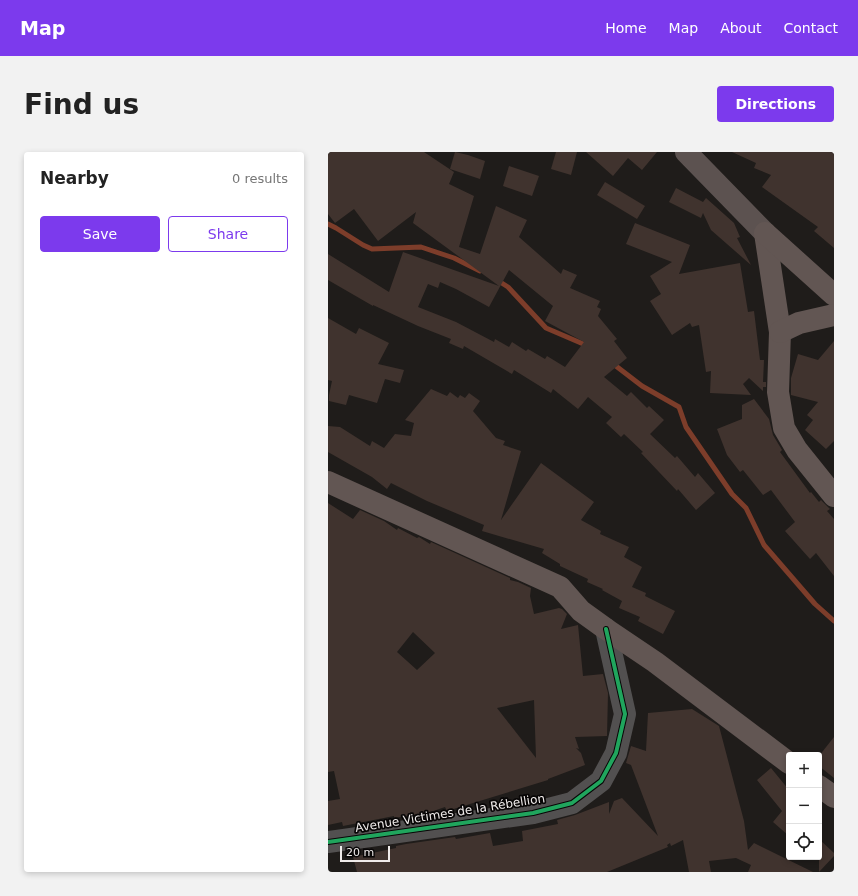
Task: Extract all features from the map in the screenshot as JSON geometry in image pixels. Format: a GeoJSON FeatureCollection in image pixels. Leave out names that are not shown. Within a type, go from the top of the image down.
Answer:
{"type":"FeatureCollection","features":[{"type":"Feature","properties":{"kind":"highway"},"geometry":{"type":"LineString","coordinates":[[765,233],[834,295]]}},
{"type":"Feature","properties":{"kind":"highway"},"geometry":{"type":"LineString","coordinates":[[765,233],[780,332],[778,392],[784,428],[796,450],[834,496]]}},
{"type":"Feature","properties":{"kind":"highway"},"geometry":{"type":"LineString","coordinates":[[780,332],[799,322],[834,315]]}},
{"type":"Feature","properties":{"kind":"highway"},"geometry":{"type":"LineString","coordinates":[[328,482],[560,587],[581,611],[656,662],[786,761]]}},
{"type":"Feature","properties":{"kind":"highway"},"geometry":{"type":"LineString","coordinates":[[822,788],[834,797]]}},
{"type":"Feature","properties":{"kind":"main road"},"geometry":{"type":"LineString","coordinates":[[686,152],[765,233]]}},
{"type":"Feature","properties":{"kind":"street","name":"Avenue Victimes de la Rébellion"},"geometry":{"type":"LineString","coordinates":[[328,842],[533,813],[572,803],[601,781],[616,753],[625,714],[606,629]]}},
{"type":"Feature","properties":{"kind":"building"},"geometry":{"type":"Polygon","coordinates":[[[328,152],[424,152],[454,172],[449,184],[474,196],[459,247],[480,254],[496,206],[527,220],[519,237],[561,274],[563,269],[577,275],[570,288],[600,301],[597,307],[601,309],[598,316],[617,339],[614,341],[627,358],[604,377],[627,396],[631,392],[647,408],[649,406],[664,420],[650,434],[675,458],[677,456],[695,477],[698,473],[715,493],[696,510],[678,489],[677,491],[641,453],[643,452],[624,434],[621,437],[606,423],[612,417],[588,397],[578,409],[553,389],[551,393],[514,370],[512,374],[464,346],[463,349],[449,343],[451,339],[373,306],[328,280],[328,254],[389,292],[403,252],[499,286],[413,223],[416,212],[378,241],[354,209],[335,223],[328,214],[328,152]],[[509,270],[489,307],[440,282],[438,288],[428,284],[418,307],[456,322],[494,342],[495,339],[509,347],[512,342],[526,351],[528,349],[545,359],[547,356],[565,367],[584,342],[545,321],[553,306],[509,270]]]}},
{"type":"Feature","properties":{"kind":"building"},"geometry":{"type":"Polygon","coordinates":[[[455,152],[485,161],[480,179],[450,169],[455,152]]]}},
{"type":"Feature","properties":{"kind":"building"},"geometry":{"type":"Polygon","coordinates":[[[556,152],[577,152],[571,175],[551,169],[556,152]]]}},
{"type":"Feature","properties":{"kind":"building"},"geometry":{"type":"Polygon","coordinates":[[[586,152],[657,152],[642,170],[628,158],[613,176],[586,152]]]}},
{"type":"Feature","properties":{"kind":"building"},"geometry":{"type":"Polygon","coordinates":[[[732,152],[834,152],[834,248],[814,231],[818,227],[762,187],[771,175],[754,168],[756,163],[732,152]]]}},
{"type":"Feature","properties":{"kind":"building"},"geometry":{"type":"Polygon","coordinates":[[[509,166],[539,176],[532,196],[503,186],[509,166]]]}},
{"type":"Feature","properties":{"kind":"building"},"geometry":{"type":"Polygon","coordinates":[[[605,182],[645,206],[637,219],[597,195],[605,182]]]}},
{"type":"Feature","properties":{"kind":"building"},"geometry":{"type":"Polygon","coordinates":[[[676,188],[703,202],[706,198],[734,223],[740,237],[737,238],[751,265],[711,230],[703,213],[701,218],[669,202],[676,188]]]}},
{"type":"Feature","properties":{"kind":"building"},"geometry":{"type":"Polygon","coordinates":[[[635,223],[690,245],[679,274],[740,263],[748,312],[754,311],[760,360],[764,360],[763,382],[766,382],[766,387],[763,387],[763,391],[749,378],[743,384],[751,395],[710,393],[711,371],[706,372],[699,325],[692,327],[690,323],[672,335],[650,301],[661,294],[650,276],[672,262],[626,244],[635,223]]]}},
{"type":"Feature","properties":{"kind":"building"},"geometry":{"type":"Polygon","coordinates":[[[328,318],[356,334],[359,328],[389,343],[378,364],[404,370],[400,383],[385,379],[377,403],[349,395],[346,405],[329,401],[332,381],[328,380],[328,318]]]}},
{"type":"Feature","properties":{"kind":"building"},"geometry":{"type":"Polygon","coordinates":[[[834,341],[834,441],[826,449],[805,430],[813,420],[807,415],[818,402],[791,395],[791,378],[798,354],[818,360],[834,341]]]}},
{"type":"Feature","properties":{"kind":"building"},"geometry":{"type":"Polygon","coordinates":[[[431,389],[447,396],[450,392],[458,398],[460,395],[465,398],[469,393],[480,401],[473,411],[496,438],[505,441],[503,445],[521,451],[501,520],[541,463],[594,502],[581,520],[601,531],[600,534],[629,547],[624,557],[642,567],[632,587],[646,593],[645,596],[675,611],[663,634],[638,621],[640,617],[619,608],[622,601],[602,590],[603,589],[587,582],[588,579],[560,566],[560,564],[542,553],[544,549],[482,531],[484,525],[427,501],[391,483],[387,489],[372,477],[328,452],[328,426],[340,427],[370,446],[372,441],[384,448],[395,434],[411,436],[414,423],[405,420],[431,389]]]}},
{"type":"Feature","properties":{"kind":"building"},"geometry":{"type":"Polygon","coordinates":[[[754,399],[769,419],[773,435],[782,450],[780,452],[810,493],[811,492],[819,502],[821,500],[830,509],[827,511],[834,519],[834,576],[816,553],[810,559],[785,531],[795,522],[771,490],[763,495],[743,470],[740,472],[727,455],[717,429],[742,419],[742,405],[754,399]]]}},
{"type":"Feature","properties":{"kind":"building"},"geometry":{"type":"Polygon","coordinates":[[[328,503],[353,519],[360,510],[384,521],[397,530],[398,528],[417,538],[419,537],[430,544],[431,542],[510,578],[510,580],[531,588],[530,596],[534,614],[559,608],[567,614],[561,629],[578,625],[583,676],[603,674],[608,693],[607,736],[575,737],[579,749],[576,748],[581,753],[585,765],[548,780],[447,811],[445,807],[419,816],[418,814],[394,818],[394,816],[343,826],[342,822],[328,825],[328,801],[340,799],[334,771],[328,772],[328,503]],[[413,632],[397,652],[417,670],[435,653],[413,632]],[[534,700],[497,708],[536,758],[534,700]]]}},
{"type":"Feature","properties":{"kind":"building"},"geometry":{"type":"Polygon","coordinates":[[[692,709],[719,726],[744,821],[748,850],[754,843],[813,872],[748,872],[751,865],[736,858],[709,861],[711,872],[689,872],[683,840],[671,846],[670,843],[667,845],[668,847],[607,872],[357,872],[353,857],[396,848],[396,846],[406,844],[455,837],[456,839],[490,833],[493,846],[523,841],[522,831],[558,824],[557,820],[609,802],[609,814],[614,801],[622,798],[658,836],[631,765],[626,763],[631,746],[646,751],[648,713],[692,709]]]}},
{"type":"Feature","properties":{"kind":"building"},"geometry":{"type":"Polygon","coordinates":[[[834,737],[834,778],[822,768],[822,752],[834,737]]]}},
{"type":"Feature","properties":{"kind":"building"},"geometry":{"type":"Polygon","coordinates":[[[771,768],[786,786],[786,833],[773,822],[782,811],[757,780],[771,768]]]}},
{"type":"Feature","properties":{"kind":"building"},"geometry":{"type":"Polygon","coordinates":[[[822,842],[834,853],[834,856],[819,872],[819,860],[822,860],[822,842]]]}},
{"type":"Feature","properties":{"kind":"waterway"},"geometry":{"type":"LineString","coordinates":[[328,224],[372,249],[421,247],[454,258],[480,271]]}},
{"type":"Feature","properties":{"kind":"waterway"},"geometry":{"type":"LineString","coordinates":[[497,280],[508,287],[546,328],[588,346]]}},
{"type":"Feature","properties":{"kind":"waterway"},"geometry":{"type":"LineString","coordinates":[[612,363],[642,386],[679,407],[686,427],[732,494],[746,508],[764,545],[815,604],[834,621]]}},
{"type":"Feature","properties":{"kind":"cycle path"},"geometry":{"type":"LineString","coordinates":[[328,842],[533,813],[572,803],[601,781],[616,753],[625,714],[606,629]]}}]}
